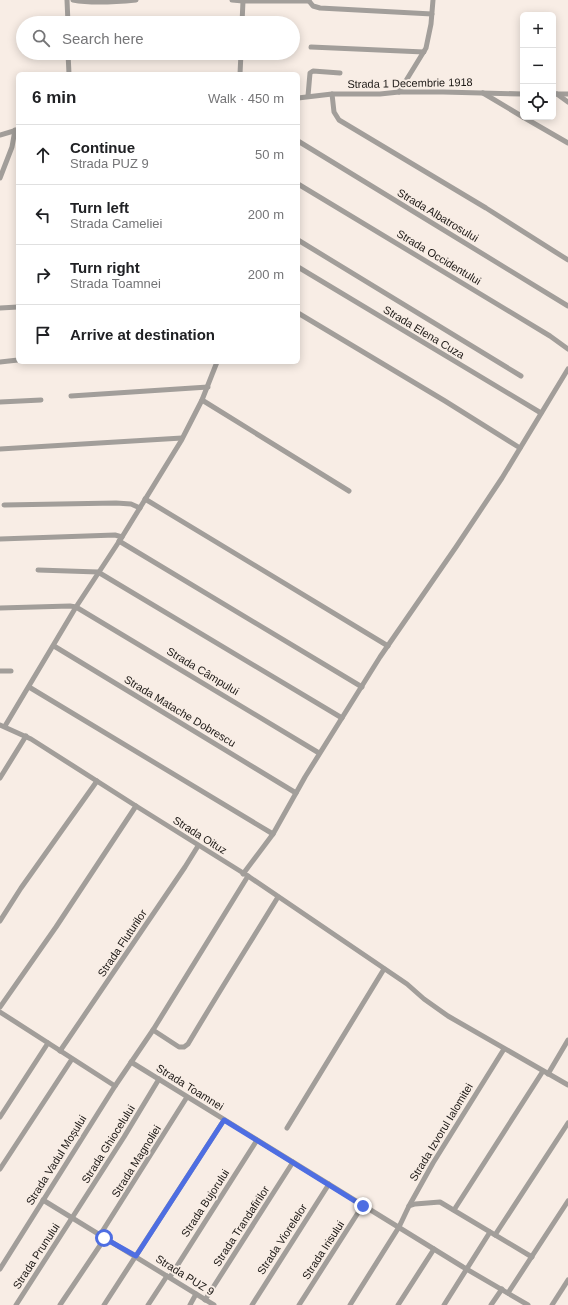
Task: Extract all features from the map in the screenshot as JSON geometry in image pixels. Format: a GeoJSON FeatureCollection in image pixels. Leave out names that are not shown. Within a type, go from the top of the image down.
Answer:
{"type":"FeatureCollection","features":[{"type":"Feature","properties":{"kind":"street"},"geometry":{"type":"LineString","coordinates":[[67,0],[68,16]]}},
{"type":"Feature","properties":{"kind":"street"},"geometry":{"type":"LineString","coordinates":[[73,0],[80,2],[103,2],[136,0]]}},
{"type":"Feature","properties":{"kind":"street"},"geometry":{"type":"LineString","coordinates":[[232,0],[309,1],[313,6],[320,8],[432,14]]}},
{"type":"Feature","properties":{"kind":"street"},"geometry":{"type":"LineString","coordinates":[[399,92],[424,52],[429,36],[433,0]]}},
{"type":"Feature","properties":{"kind":"street"},"geometry":{"type":"LineString","coordinates":[[242,16],[243,1]]}},
{"type":"Feature","properties":{"kind":"street"},"geometry":{"type":"LineString","coordinates":[[311,47],[424,52]]}},
{"type":"Feature","properties":{"kind":"street"},"geometry":{"type":"LineString","coordinates":[[68,60],[69,72]]}},
{"type":"Feature","properties":{"kind":"street"},"geometry":{"type":"LineString","coordinates":[[240,72],[241,60]]}},
{"type":"Feature","properties":{"kind":"street"},"geometry":{"type":"LineString","coordinates":[[308,96],[310,73],[340,73]]}},
{"type":"Feature","properties":{"kind":"street","name":"Strada 1 Decembrie 1918"},"geometry":{"type":"LineString","coordinates":[[300,98],[332,94],[380,94],[399,92],[481,92],[520,94]]}},
{"type":"Feature","properties":{"kind":"street"},"geometry":{"type":"LineString","coordinates":[[481,92],[520,115]]}},
{"type":"Feature","properties":{"kind":"street"},"geometry":{"type":"LineString","coordinates":[[332,94],[334,112],[339,120],[492,212],[568,260]]}},
{"type":"Feature","properties":{"kind":"street"},"geometry":{"type":"LineString","coordinates":[[556,94],[568,94]]}},
{"type":"Feature","properties":{"kind":"street"},"geometry":{"type":"LineString","coordinates":[[556,95],[568,102]]}},
{"type":"Feature","properties":{"kind":"street"},"geometry":{"type":"LineString","coordinates":[[528,120],[568,143]]}},
{"type":"Feature","properties":{"kind":"street"},"geometry":{"type":"LineString","coordinates":[[0,135],[16,130]]}},
{"type":"Feature","properties":{"kind":"street"},"geometry":{"type":"LineString","coordinates":[[0,178],[16,133]]}},
{"type":"Feature","properties":{"kind":"street","name":"Strada Albatrosului"},"geometry":{"type":"LineString","coordinates":[[300,142],[568,306]]}},
{"type":"Feature","properties":{"kind":"street","name":"Strada Occidentului"},"geometry":{"type":"LineString","coordinates":[[300,185],[550,336],[568,349]]}},
{"type":"Feature","properties":{"kind":"street"},"geometry":{"type":"LineString","coordinates":[[300,241],[521,376]]}},
{"type":"Feature","properties":{"kind":"street","name":"Strada Elena Cuza"},"geometry":{"type":"LineString","coordinates":[[300,268],[541,413]]}},
{"type":"Feature","properties":{"kind":"street"},"geometry":{"type":"LineString","coordinates":[[0,308],[16,307]]}},
{"type":"Feature","properties":{"kind":"street"},"geometry":{"type":"LineString","coordinates":[[300,314],[520,448]]}},
{"type":"Feature","properties":{"kind":"street"},"geometry":{"type":"LineString","coordinates":[[0,362],[16,360]]}},
{"type":"Feature","properties":{"kind":"street"},"geometry":{"type":"LineString","coordinates":[[2,726],[29,687],[76,607],[121,539],[182,438],[208,387],[215,364]]}},
{"type":"Feature","properties":{"kind":"street","name":"Strada Vadul Moșului"},"geometry":{"type":"LineString","coordinates":[[0,1269],[115,1086],[153,1030],[245,875],[273,834],[319,753],[388,646],[502,478],[568,369]]}},
{"type":"Feature","properties":{"kind":"street"},"geometry":{"type":"LineString","coordinates":[[71,396],[208,387]]}},
{"type":"Feature","properties":{"kind":"street"},"geometry":{"type":"LineString","coordinates":[[0,402],[41,400]]}},
{"type":"Feature","properties":{"kind":"street"},"geometry":{"type":"LineString","coordinates":[[202,400],[348,491]]}},
{"type":"Feature","properties":{"kind":"street"},"geometry":{"type":"LineString","coordinates":[[0,449],[182,438]]}},
{"type":"Feature","properties":{"kind":"street"},"geometry":{"type":"LineString","coordinates":[[145,499],[388,646]]}},
{"type":"Feature","properties":{"kind":"street"},"geometry":{"type":"LineString","coordinates":[[4,505],[116,503],[132,504],[140,508]]}},
{"type":"Feature","properties":{"kind":"street"},"geometry":{"type":"LineString","coordinates":[[0,539],[116,536],[362,687]]}},
{"type":"Feature","properties":{"kind":"street"},"geometry":{"type":"LineString","coordinates":[[38,570],[98,572],[342,718]]}},
{"type":"Feature","properties":{"kind":"street"},"geometry":{"type":"LineString","coordinates":[[0,608],[76,607]]}},
{"type":"Feature","properties":{"kind":"street","name":"Strada Câmpului"},"geometry":{"type":"LineString","coordinates":[[76,607],[319,753]]}},
{"type":"Feature","properties":{"kind":"street","name":"Strada Matache Dobrescu"},"geometry":{"type":"LineString","coordinates":[[54,646],[296,793]]}},
{"type":"Feature","properties":{"kind":"street"},"geometry":{"type":"LineString","coordinates":[[0,671],[11,671]]}},
{"type":"Feature","properties":{"kind":"street"},"geometry":{"type":"LineString","coordinates":[[29,687],[273,834]]}},
{"type":"Feature","properties":{"kind":"street","name":"Strada Oituz"},"geometry":{"type":"LineString","coordinates":[[2,726],[26,736],[245,875],[407,984],[424,999],[448,1016],[568,1085]]}},
{"type":"Feature","properties":{"kind":"street"},"geometry":{"type":"LineString","coordinates":[[0,778],[26,736]]}},
{"type":"Feature","properties":{"kind":"street"},"geometry":{"type":"LineString","coordinates":[[0,921],[21,888],[97,781]]}},
{"type":"Feature","properties":{"kind":"street"},"geometry":{"type":"LineString","coordinates":[[0,1007],[56,927],[136,806]]}},
{"type":"Feature","properties":{"kind":"street","name":"Strada Fluturilor"},"geometry":{"type":"LineString","coordinates":[[60,1051],[198,846]]}},
{"type":"Feature","properties":{"kind":"street"},"geometry":{"type":"LineString","coordinates":[[153,1030],[179,1047],[184,1047],[188,1044],[226,979],[249,945],[278,897]]}},
{"type":"Feature","properties":{"kind":"street"},"geometry":{"type":"LineString","coordinates":[[287,1128],[384,969]]}},
{"type":"Feature","properties":{"kind":"street"},"geometry":{"type":"LineString","coordinates":[[0,1012],[115,1086]]}},
{"type":"Feature","properties":{"kind":"street"},"geometry":{"type":"LineString","coordinates":[[454,1210],[545,1072],[568,1040]]}},
{"type":"Feature","properties":{"kind":"street"},"geometry":{"type":"LineString","coordinates":[[0,1117],[48,1044]]}},
{"type":"Feature","properties":{"kind":"street","name":"Strada Izvorul Ialomitei"},"geometry":{"type":"LineString","coordinates":[[350,1305],[399,1227],[433,1164],[504,1049]]}},
{"type":"Feature","properties":{"kind":"street"},"geometry":{"type":"LineString","coordinates":[[0,1169],[72,1058]]}},
{"type":"Feature","properties":{"kind":"street","name":"Strada Toamnei"},"geometry":{"type":"LineString","coordinates":[[131,1062],[363,1206],[528,1305]]}},
{"type":"Feature","properties":{"kind":"street","name":"Strada Ghiocelului"},"geometry":{"type":"LineString","coordinates":[[72,1218],[160,1079]]}},
{"type":"Feature","properties":{"kind":"street","name":"Strada Magnoliei"},"geometry":{"type":"LineString","coordinates":[[60,1305],[188,1097]]}},
{"type":"Feature","properties":{"kind":"street"},"geometry":{"type":"LineString","coordinates":[[104,1305],[224,1120]]}},
{"type":"Feature","properties":{"kind":"street"},"geometry":{"type":"LineString","coordinates":[[495,1235],[568,1123]]}},
{"type":"Feature","properties":{"kind":"street","name":"Strada Bujorului"},"geometry":{"type":"LineString","coordinates":[[148,1305],[169,1276],[258,1140]]}},
{"type":"Feature","properties":{"kind":"street","name":"Strada Trandafirilor"},"geometry":{"type":"LineString","coordinates":[[205,1300],[294,1162]]}},
{"type":"Feature","properties":{"kind":"street","name":"Strada Viorelelor"},"geometry":{"type":"LineString","coordinates":[[252,1305],[329,1184]]}},
{"type":"Feature","properties":{"kind":"street","name":"Strada PUZ 9"},"geometry":{"type":"LineString","coordinates":[[43,1200],[214,1305]]}},
{"type":"Feature","properties":{"kind":"street"},"geometry":{"type":"LineString","coordinates":[[508,1293],[568,1201]]}},
{"type":"Feature","properties":{"kind":"street"},"geometry":{"type":"LineString","coordinates":[[409,1206],[415,1204],[440,1202],[532,1258]]}},
{"type":"Feature","properties":{"kind":"street","name":"Strada Irisului"},"geometry":{"type":"LineString","coordinates":[[299,1305],[363,1206]]}},
{"type":"Feature","properties":{"kind":"street","name":"Strada Prunului"},"geometry":{"type":"LineString","coordinates":[[16,1305],[72,1218]]}},
{"type":"Feature","properties":{"kind":"street"},"geometry":{"type":"LineString","coordinates":[[444,1305],[465,1268],[490,1232]]}},
{"type":"Feature","properties":{"kind":"street"},"geometry":{"type":"LineString","coordinates":[[398,1305],[434,1249]]}},
{"type":"Feature","properties":{"kind":"street"},"geometry":{"type":"LineString","coordinates":[[552,1305],[568,1280]]}},
{"type":"Feature","properties":{"kind":"street"},"geometry":{"type":"LineString","coordinates":[[491,1305],[502,1289]]}},
{"type":"Feature","properties":{"kind":"street"},"geometry":{"type":"LineString","coordinates":[[190,1305],[196,1294]]}},
{"type":"Feature","properties":{"kind":"route"},"geometry":{"type":"LineString","coordinates":[[104,1238],[136,1256],[224,1120],[363,1206]]}}]}
